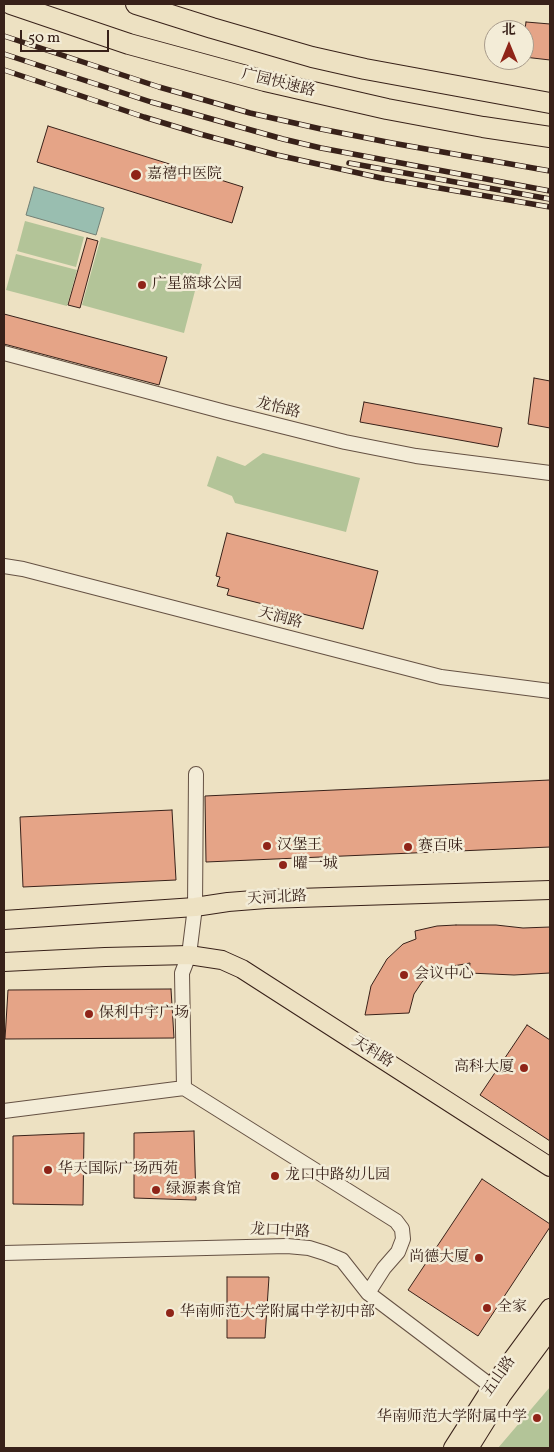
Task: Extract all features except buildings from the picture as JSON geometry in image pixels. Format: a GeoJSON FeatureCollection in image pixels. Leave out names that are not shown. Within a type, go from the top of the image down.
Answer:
{"type":"FeatureCollection","features":[{"type":"Feature","properties":{"kind":"highway","name":"广园快速路"},"geometry":{"type":"LineString","coordinates":[[12,4],[129,44],[265,81],[387,109],[550,137]]}},
{"type":"Feature","properties":{"kind":"highway"},"geometry":{"type":"LineString","coordinates":[[136,4],[312,57],[365,69],[550,103]]}},
{"type":"Feature","properties":{"kind":"highway"},"geometry":{"type":"LineString","coordinates":[[487,92],[550,90]]}},
{"type":"Feature","properties":{"kind":"main road","name":"天河北路"},"geometry":{"type":"LineString","coordinates":[[4,920],[195,907],[266,899],[550,890]]}},
{"type":"Feature","properties":{"kind":"main road"},"geometry":{"type":"LineString","coordinates":[[4,962],[189,955]]}},
{"type":"Feature","properties":{"kind":"main road","name":"天科路"},"geometry":{"type":"LineString","coordinates":[[189,955],[222,960],[242,969],[550,1167]]}},
{"type":"Feature","properties":{"kind":"main road","name":"五山路"},"geometry":{"type":"LineString","coordinates":[[469,1448],[497,1391],[550,1308]]}},
{"type":"Feature","properties":{"kind":"main road","name":"五山路"},"geometry":{"type":"LineString","coordinates":[[453,1448],[497,1391],[550,1330]]}},
{"type":"Feature","properties":{"kind":"street","name":"龙怡路"},"geometry":{"type":"LineString","coordinates":[[4,353],[345,442],[416,456],[550,473]]}},
{"type":"Feature","properties":{"kind":"street","name":"天润路"},"geometry":{"type":"LineString","coordinates":[[4,566],[23,569],[441,677],[550,691]]}},
{"type":"Feature","properties":{"kind":"street"},"geometry":{"type":"LineString","coordinates":[[184,1088],[182,973],[189,955],[195,907],[196,774]]}},
{"type":"Feature","properties":{"kind":"street"},"geometry":{"type":"LineString","coordinates":[[4,1111],[184,1088],[396,1221],[402,1229],[403,1239],[398,1252],[384,1268],[368,1293]]}},
{"type":"Feature","properties":{"kind":"street","name":"龙口中路"},"geometry":{"type":"LineString","coordinates":[[4,1253],[248,1246],[309,1248],[342,1260],[368,1293],[497,1391]]}},
{"type":"Feature","properties":{"kind":"shaded area"},"geometry":{"type":"Polygon","coordinates":[[[34,187],[104,208],[96,235],[26,215],[34,187]]]}},
{"type":"Feature","properties":{"kind":"shaded area"},"geometry":{"type":"Polygon","coordinates":[[[25,221],[84,237],[76,267],[17,251],[25,221]]]}},
{"type":"Feature","properties":{"kind":"shaded area","name":"广星篮球公园"},"geometry":{"type":"Polygon","coordinates":[[[101,237],[202,264],[184,333],[82,305],[101,237]]]}},
{"type":"Feature","properties":{"kind":"shaded area"},"geometry":{"type":"Polygon","coordinates":[[[16,254],[77,270],[67,306],[6,290],[16,254]]]}},
{"type":"Feature","properties":{"kind":"shaded area"},"geometry":{"type":"Polygon","coordinates":[[[263,453],[360,478],[346,532],[235,503],[232,496],[207,486],[217,456],[245,466],[263,453]]]}},
{"type":"Feature","properties":{"kind":"shaded area","name":"华南师范大学附属中学"},"geometry":{"type":"Polygon","coordinates":[[[550,1387],[550,1448],[498,1448],[550,1387]]]}},
{"type":"Feature","properties":{"kind":"railway"},"geometry":{"type":"LineString","coordinates":[[4,36],[159,87],[250,113],[392,143],[550,171]]}},
{"type":"Feature","properties":{"kind":"railway"},"geometry":{"type":"LineString","coordinates":[[4,54],[151,102],[283,139],[321,148],[550,191]]}},
{"type":"Feature","properties":{"kind":"railway"},"geometry":{"type":"LineString","coordinates":[[4,70],[144,117],[277,155],[381,178],[550,207]]}},
{"type":"Feature","properties":{"kind":"railway"},"geometry":{"type":"LineString","coordinates":[[349,163],[550,199]]}},
{"type":"Feature","properties":{"kind":"place","name":"嘉禧中医院"},"geometry":{"type":"Point","coordinates":[136,175]}},
{"type":"Feature","properties":{"kind":"place","name":"广星篮球公园"},"geometry":{"type":"Point","coordinates":[142,285]}},
{"type":"Feature","properties":{"kind":"place","name":"汉堡王"},"geometry":{"type":"Point","coordinates":[267,846]}},
{"type":"Feature","properties":{"kind":"place","name":"赛百味"},"geometry":{"type":"Point","coordinates":[408,847]}},
{"type":"Feature","properties":{"kind":"place","name":"曜一城"},"geometry":{"type":"Point","coordinates":[283,865]}},
{"type":"Feature","properties":{"kind":"place","name":"会议中心"},"geometry":{"type":"Point","coordinates":[404,975]}},
{"type":"Feature","properties":{"kind":"place","name":"保利中宇广场"},"geometry":{"type":"Point","coordinates":[89,1014]}},
{"type":"Feature","properties":{"kind":"place","name":"高科大厦"},"geometry":{"type":"Point","coordinates":[524,1068]}},
{"type":"Feature","properties":{"kind":"place","name":"华天国际广场西苑"},"geometry":{"type":"Point","coordinates":[48,1170]}},
{"type":"Feature","properties":{"kind":"place","name":"龙口中路幼儿园"},"geometry":{"type":"Point","coordinates":[275,1176]}},
{"type":"Feature","properties":{"kind":"place","name":"绿源素食馆"},"geometry":{"type":"Point","coordinates":[156,1190]}},
{"type":"Feature","properties":{"kind":"place","name":"尚德大厦"},"geometry":{"type":"Point","coordinates":[479,1258]}},
{"type":"Feature","properties":{"kind":"place","name":"全家"},"geometry":{"type":"Point","coordinates":[487,1308]}},
{"type":"Feature","properties":{"kind":"place","name":"华南师范大学附属中学初中部"},"geometry":{"type":"Point","coordinates":[170,1313]}},
{"type":"Feature","properties":{"kind":"place","name":"华南师范大学附属中学"},"geometry":{"type":"Point","coordinates":[537,1418]}}]}
